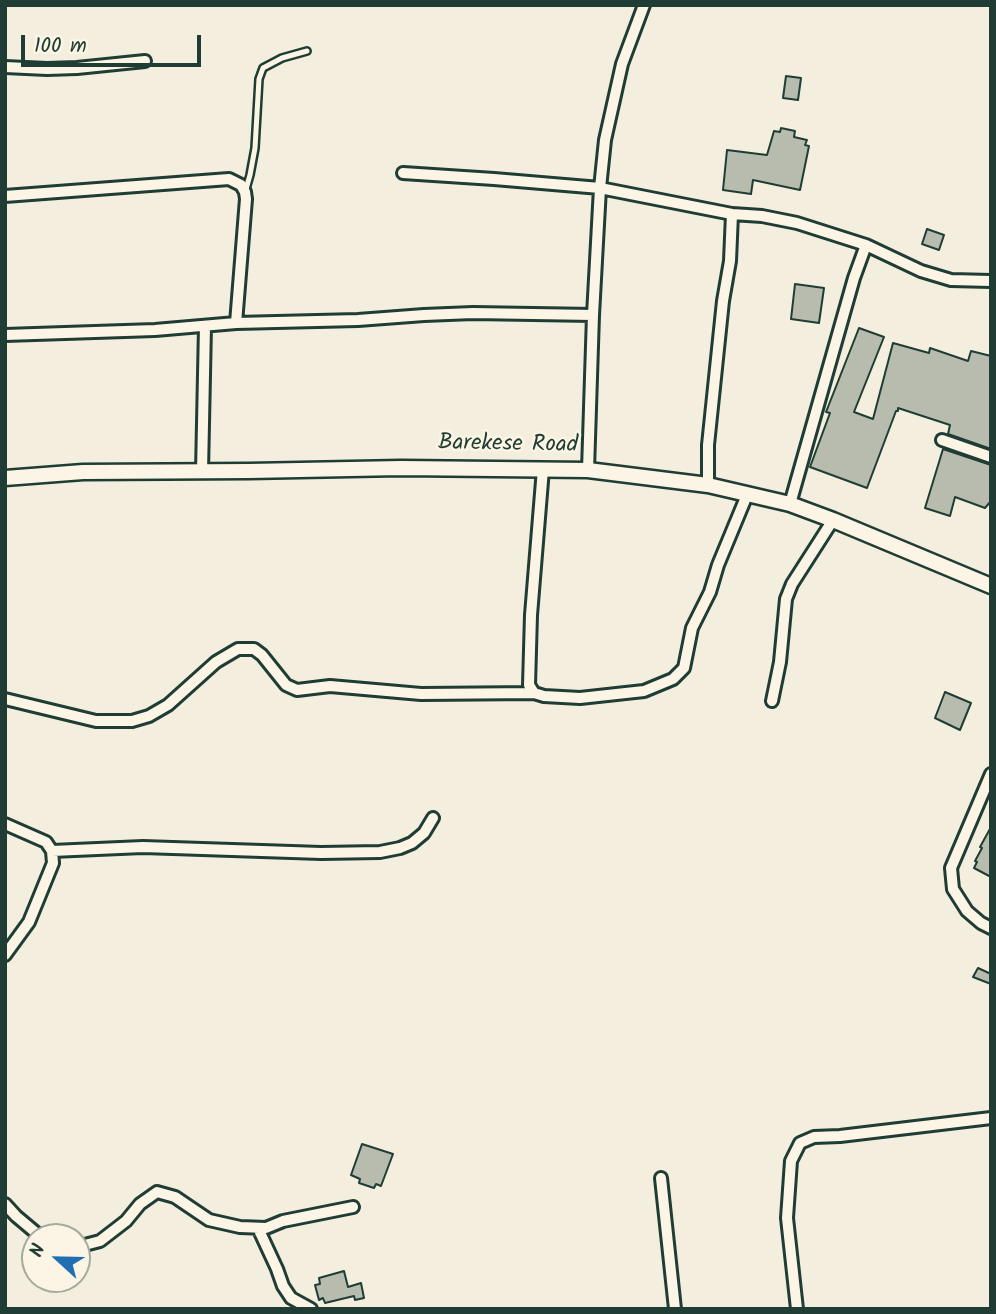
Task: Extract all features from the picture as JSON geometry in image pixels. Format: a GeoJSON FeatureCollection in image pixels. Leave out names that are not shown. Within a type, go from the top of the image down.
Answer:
{"type":"FeatureCollection","features":[{"type":"Feature","properties":{"kind":"main road","name":"Barekese Road"},"geometry":{"type":"LineString","coordinates":[[5,478],[83,472],[401,468],[588,470],[708,485],[790,504],[991,586]]}},
{"type":"Feature","properties":{"kind":"street"},"geometry":{"type":"LineString","coordinates":[[588,470],[593,315],[605,140],[622,64],[644,5]]}},
{"type":"Feature","properties":{"kind":"street"},"geometry":{"type":"LineString","coordinates":[[5,67],[77,68],[145,61]]}},
{"type":"Feature","properties":{"kind":"street"},"geometry":{"type":"LineString","coordinates":[[403,173],[600,188],[732,214],[762,216],[797,223],[866,244],[921,271],[951,280],[991,281]]}},
{"type":"Feature","properties":{"kind":"street"},"geometry":{"type":"LineString","coordinates":[[5,196],[229,179],[241,185],[246,199],[236,323]]}},
{"type":"Feature","properties":{"kind":"street"},"geometry":{"type":"LineString","coordinates":[[708,485],[708,445],[723,301],[730,261],[732,214]]}},
{"type":"Feature","properties":{"kind":"street"},"geometry":{"type":"LineString","coordinates":[[790,504],[866,244]]}},
{"type":"Feature","properties":{"kind":"street"},"geometry":{"type":"LineString","coordinates":[[5,335],[473,313],[593,315]]}},
{"type":"Feature","properties":{"kind":"street"},"geometry":{"type":"LineString","coordinates":[[202,472],[205,326]]}},
{"type":"Feature","properties":{"kind":"street"},"geometry":{"type":"LineString","coordinates":[[942,440],[991,457]]}},
{"type":"Feature","properties":{"kind":"street"},"geometry":{"type":"LineString","coordinates":[[534,693],[529,685],[531,615],[543,469]]}},
{"type":"Feature","properties":{"kind":"street"},"geometry":{"type":"LineString","coordinates":[[5,699],[96,721],[132,721],[149,716],[168,705],[216,662],[238,649],[254,649],[286,685],[297,690],[330,686],[421,694],[534,693],[580,698],[644,691],[673,679],[684,668],[692,628],[710,592],[718,565],[747,495]]}},
{"type":"Feature","properties":{"kind":"street"},"geometry":{"type":"LineString","coordinates":[[772,701],[780,662],[786,599],[792,584],[833,520]]}},
{"type":"Feature","properties":{"kind":"street"},"geometry":{"type":"LineString","coordinates":[[991,774],[951,868],[953,889],[967,911],[991,928]]}},
{"type":"Feature","properties":{"kind":"street"},"geometry":{"type":"LineString","coordinates":[[52,851],[143,847],[321,853],[380,852],[412,843],[424,834],[433,818]]}},
{"type":"Feature","properties":{"kind":"street"},"geometry":{"type":"LineString","coordinates":[[5,824],[47,842],[52,851],[53,863],[29,922],[5,955]]}},
{"type":"Feature","properties":{"kind":"street"},"geometry":{"type":"LineString","coordinates":[[797,1309],[787,1218],[791,1161],[800,1143],[814,1137],[991,1118]]}},
{"type":"Feature","properties":{"kind":"street"},"geometry":{"type":"LineString","coordinates":[[661,1178],[675,1309]]}},
{"type":"Feature","properties":{"kind":"street"},"geometry":{"type":"LineString","coordinates":[[91,1243],[100,1241],[126,1221],[140,1204],[157,1192],[175,1197],[209,1220],[240,1227],[266,1228],[283,1221],[353,1207]]}},
{"type":"Feature","properties":{"kind":"street"},"geometry":{"type":"LineString","coordinates":[[5,1204],[24,1223]]}},
{"type":"Feature","properties":{"kind":"street"},"geometry":{"type":"LineString","coordinates":[[257,1228],[283,1286],[291,1298],[311,1309]]}},
{"type":"Feature","properties":{"kind":"lane"},"geometry":{"type":"LineString","coordinates":[[245,191],[255,148],[258,79],[263,68],[282,58],[307,51]]}},
{"type":"Feature","properties":{"kind":"building"},"geometry":{"type":"Polygon","coordinates":[[[786,76],[801,78],[798,100],[783,98],[786,76]]]}},
{"type":"Feature","properties":{"kind":"building"},"geometry":{"type":"Polygon","coordinates":[[[781,128],[795,131],[794,137],[807,140],[805,145],[809,146],[800,190],[753,180],[751,194],[723,190],[727,150],[767,155],[774,131],[780,132],[781,128]]]}},
{"type":"Feature","properties":{"kind":"building"},"geometry":{"type":"Polygon","coordinates":[[[927,229],[944,235],[939,250],[922,244],[927,229]]]}},
{"type":"Feature","properties":{"kind":"building"},"geometry":{"type":"Polygon","coordinates":[[[795,284],[824,288],[819,323],[791,319],[795,284]]]}},
{"type":"Feature","properties":{"kind":"building"},"geometry":{"type":"Polygon","coordinates":[[[859,328],[884,337],[854,412],[873,419],[893,343],[929,353],[930,348],[968,361],[971,351],[991,356],[991,449],[948,434],[950,425],[898,408],[867,488],[810,467],[830,413],[826,412],[859,328]]]}},
{"type":"Feature","properties":{"kind":"building"},"geometry":{"type":"Polygon","coordinates":[[[943,449],[991,465],[991,501],[985,508],[955,497],[950,516],[925,508],[943,449]]]}},
{"type":"Feature","properties":{"kind":"building"},"geometry":{"type":"Polygon","coordinates":[[[945,692],[971,703],[960,730],[935,718],[945,692]]]}},
{"type":"Feature","properties":{"kind":"building"},"geometry":{"type":"Polygon","coordinates":[[[991,827],[991,877],[974,868],[982,848],[980,847],[991,827]]]}},
{"type":"Feature","properties":{"kind":"building"},"geometry":{"type":"Polygon","coordinates":[[[978,968],[991,974],[991,984],[973,977],[978,968]]]}},
{"type":"Feature","properties":{"kind":"building"},"geometry":{"type":"Polygon","coordinates":[[[362,1144],[393,1154],[381,1186],[376,1184],[374,1188],[359,1183],[360,1179],[351,1175],[362,1144]]]}},
{"type":"Feature","properties":{"kind":"building"},"geometry":{"type":"Polygon","coordinates":[[[344,1271],[348,1287],[361,1283],[364,1298],[355,1300],[354,1296],[325,1303],[323,1298],[319,1300],[315,1285],[320,1284],[319,1278],[344,1271]]]}}]}
